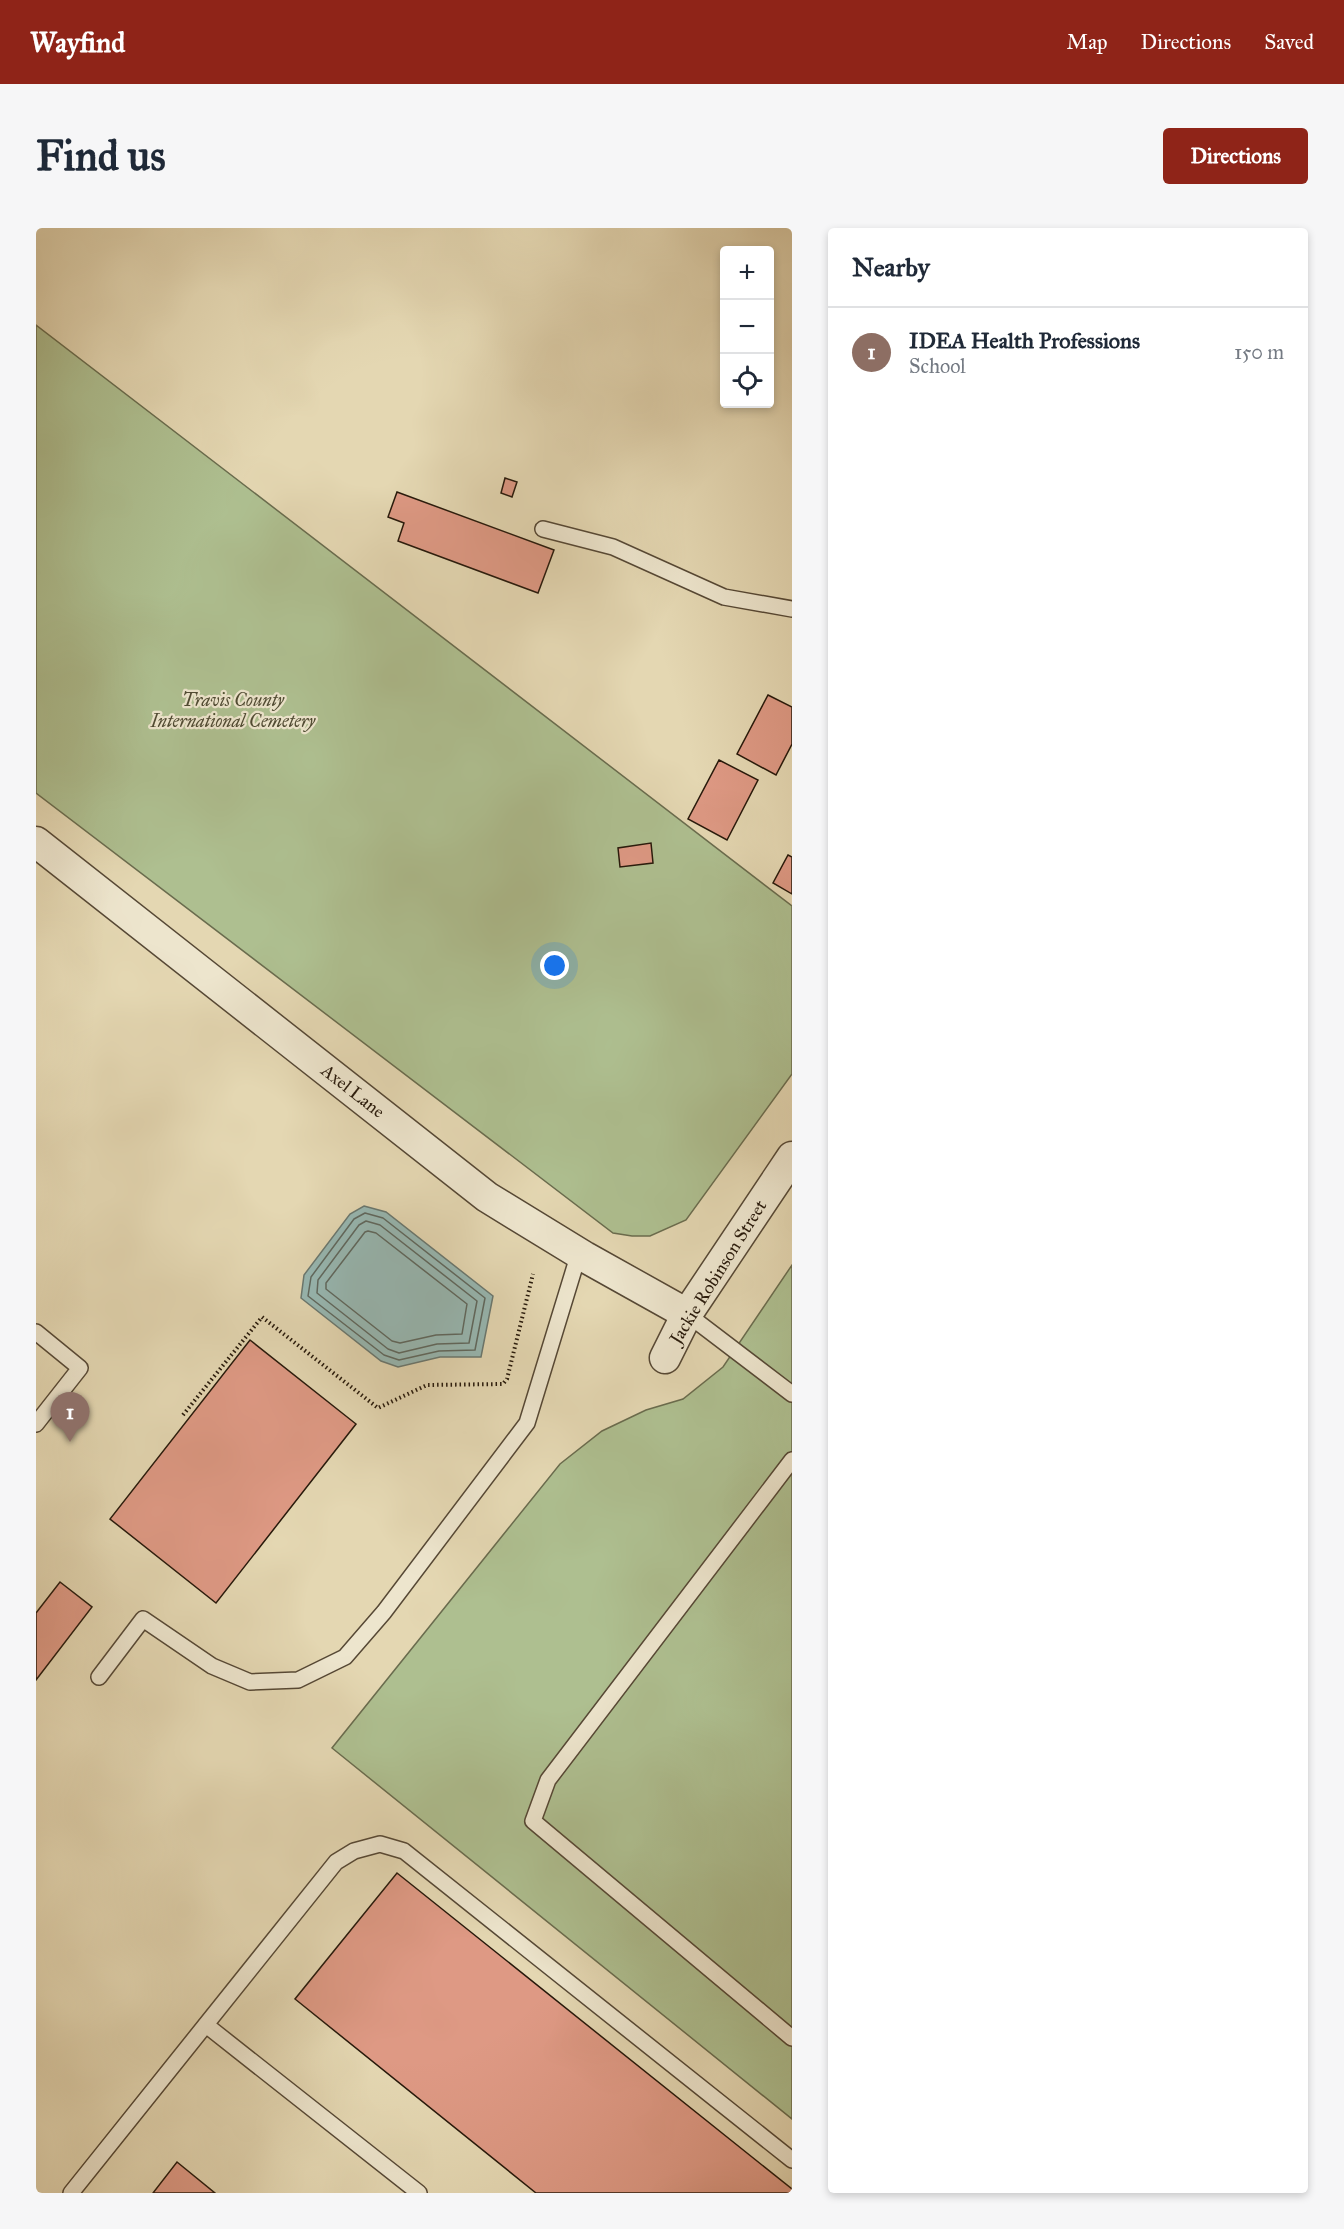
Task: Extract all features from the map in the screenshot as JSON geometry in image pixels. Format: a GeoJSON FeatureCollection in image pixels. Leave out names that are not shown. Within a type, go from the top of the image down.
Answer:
{"type":"FeatureCollection","features":[{"type":"Feature","properties":{"kind":"street","name":"Axel Lane"},"geometry":{"type":"LineString","coordinates":[[36,842],[487,1197],[579,1253],[687,1314]]}},
{"type":"Feature","properties":{"kind":"street","name":"Jackie Robinson Street"},"geometry":{"type":"LineString","coordinates":[[665,1358],[687,1314],[792,1158]]}},
{"type":"Feature","properties":{"kind":"lane"},"geometry":{"type":"LineString","coordinates":[[543,529],[612,547],[724,597],[792,609]]}},
{"type":"Feature","properties":{"kind":"lane"},"geometry":{"type":"LineString","coordinates":[[99,1677],[143,1619],[212,1666],[250,1682],[298,1680],[345,1657],[384,1612],[526,1422],[579,1253]]}},
{"type":"Feature","properties":{"kind":"lane"},"geometry":{"type":"LineString","coordinates":[[687,1314],[792,1394]]}},
{"type":"Feature","properties":{"kind":"lane"},"geometry":{"type":"LineString","coordinates":[[36,1332],[80,1368],[36,1424]]}},
{"type":"Feature","properties":{"kind":"lane"},"geometry":{"type":"LineString","coordinates":[[792,1460],[548,1780],[533,1821],[792,2038]]}},
{"type":"Feature","properties":{"kind":"lane"},"geometry":{"type":"LineString","coordinates":[[71,2193],[336,1862],[354,1851],[380,1844],[404,1851],[792,2160]]}},
{"type":"Feature","properties":{"kind":"lane"},"geometry":{"type":"LineString","coordinates":[[206,2025],[418,2193]]}},
{"type":"Feature","properties":{"kind":"path"},"geometry":{"type":"LineString","coordinates":[[183,1415],[262,1317],[378,1408],[427,1385],[503,1384],[507,1379],[533,1274]]}},
{"type":"Feature","properties":{"kind":"green space","name":"Travis County International Cemetery"},"geometry":{"type":"Polygon","coordinates":[[[36,325],[792,906],[792,1074],[686,1220],[650,1236],[613,1233],[36,793],[36,325]]]}},
{"type":"Feature","properties":{"kind":"green space"},"geometry":{"type":"Polygon","coordinates":[[[792,1265],[792,2119],[332,1748],[560,1464],[602,1431],[646,1410],[683,1399],[723,1367],[792,1265]]]}},
{"type":"Feature","properties":{"kind":"water"},"geometry":{"type":"Polygon","coordinates":[[[364,1206],[386,1212],[493,1296],[481,1357],[440,1357],[398,1367],[381,1361],[301,1298],[304,1275],[350,1214],[364,1206]]]}},
{"type":"Feature","properties":{"kind":"building"},"geometry":{"type":"Polygon","coordinates":[[[505,478],[517,482],[512,497],[501,493],[505,478]]]}},
{"type":"Feature","properties":{"kind":"building"},"geometry":{"type":"Polygon","coordinates":[[[397,492],[554,550],[538,593],[398,541],[404,523],[388,517],[397,492]]]}},
{"type":"Feature","properties":{"kind":"building"},"geometry":{"type":"Polygon","coordinates":[[[768,695],[792,707],[792,744],[776,775],[737,754],[768,695]]]}},
{"type":"Feature","properties":{"kind":"building"},"geometry":{"type":"Polygon","coordinates":[[[719,760],[758,780],[727,840],[688,819],[719,760]]]}},
{"type":"Feature","properties":{"kind":"building"},"geometry":{"type":"Polygon","coordinates":[[[651,843],[653,863],[620,867],[618,848],[651,843]]]}},
{"type":"Feature","properties":{"kind":"building"},"geometry":{"type":"Polygon","coordinates":[[[788,855],[792,857],[792,894],[773,883],[788,855]]]}},
{"type":"Feature","properties":{"kind":"building"},"geometry":{"type":"Polygon","coordinates":[[[250,1340],[356,1424],[216,1603],[110,1519],[250,1340]]]}},
{"type":"Feature","properties":{"kind":"building"},"geometry":{"type":"Polygon","coordinates":[[[60,1582],[92,1607],[36,1680],[36,1613],[60,1582]]]}},
{"type":"Feature","properties":{"kind":"building"},"geometry":{"type":"Polygon","coordinates":[[[397,1873],[792,2189],[792,2193],[536,2193],[295,1999],[397,1873]]]}},
{"type":"Feature","properties":{"kind":"building"},"geometry":{"type":"Polygon","coordinates":[[[177,2162],[215,2193],[153,2193],[177,2162]]]}},
{"type":"Feature","properties":{"kind":"place","name":"IDEA Health Professions"},"geometry":{"type":"Point","coordinates":[70,1442]}}]}
